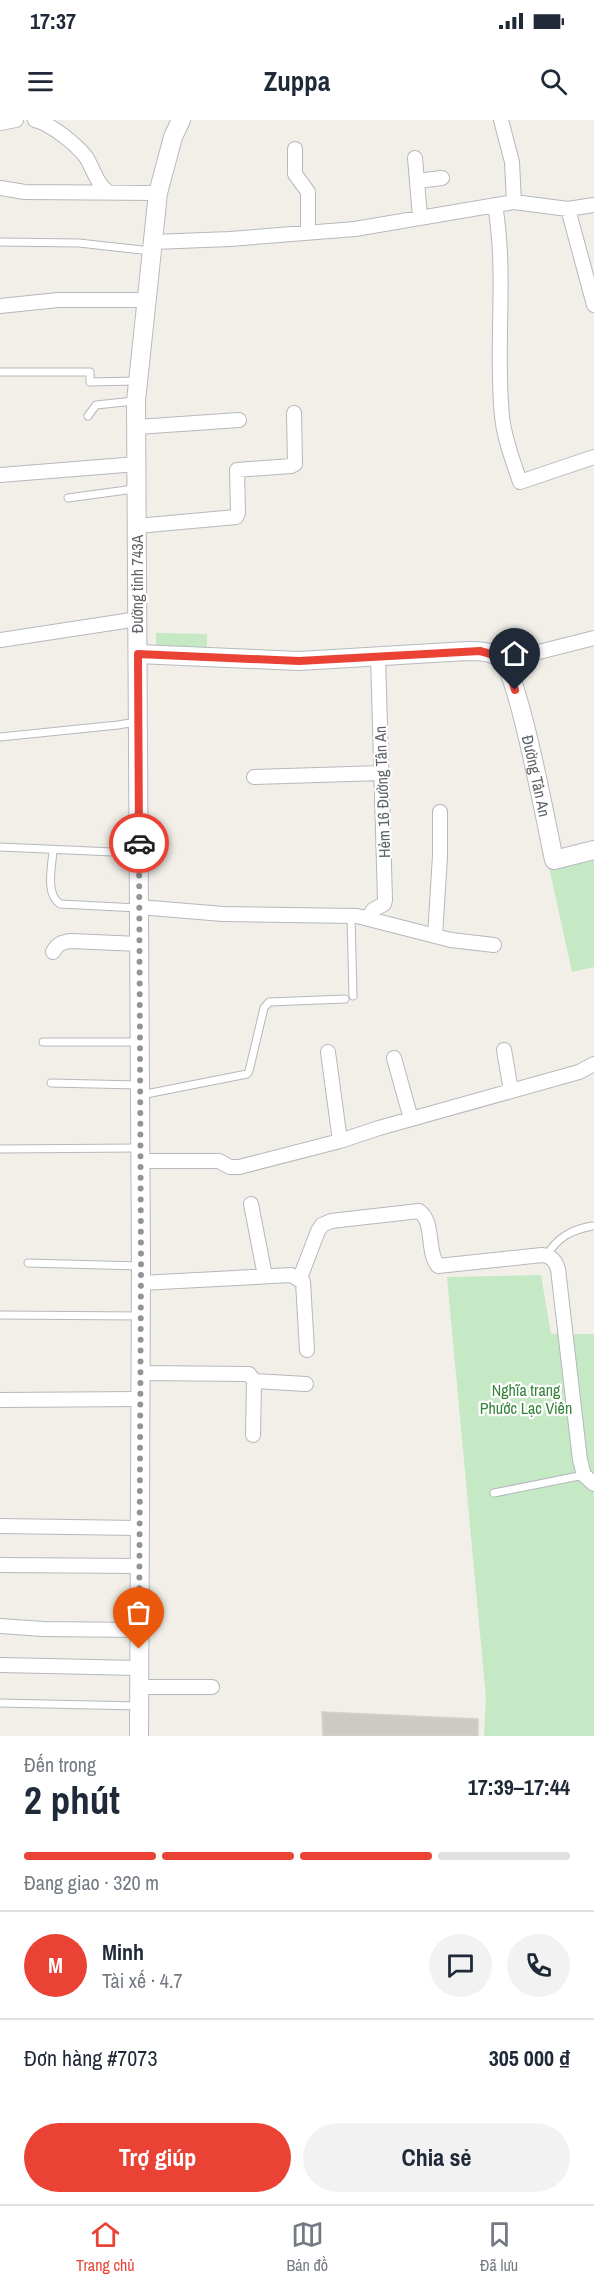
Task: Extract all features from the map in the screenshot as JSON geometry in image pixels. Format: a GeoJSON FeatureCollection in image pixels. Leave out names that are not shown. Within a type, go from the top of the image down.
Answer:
{"type":"FeatureCollection","features":[{"type":"Feature","properties":{"kind":"main road","name":"Đường tỉnh 743A"},"geometry":{"type":"LineString","coordinates":[[139,1736],[141,1154],[136,401],[158,193],[173,137],[181,120]]}},
{"type":"Feature","properties":{"kind":"main road"},"geometry":{"type":"LineString","coordinates":[[138,654],[281,661],[480,651],[493,654],[503,661]]}},
{"type":"Feature","properties":{"kind":"main road","name":"Đường Tân An"},"geometry":{"type":"LineString","coordinates":[[503,661],[518,702],[554,860],[594,850]]}},
{"type":"Feature","properties":{"kind":"street"},"geometry":{"type":"LineString","coordinates":[[0,123],[16,120]]}},
{"type":"Feature","properties":{"kind":"street"},"geometry":{"type":"LineString","coordinates":[[35,120],[50,125],[82,153],[98,182],[109,193]]}},
{"type":"Feature","properties":{"kind":"street"},"geometry":{"type":"LineString","coordinates":[[501,120],[512,162],[514,202]]}},
{"type":"Feature","properties":{"kind":"street"},"geometry":{"type":"LineString","coordinates":[[295,149],[295,174],[309,198],[308,233]]}},
{"type":"Feature","properties":{"kind":"street"},"geometry":{"type":"LineString","coordinates":[[415,158],[420,217]]}},
{"type":"Feature","properties":{"kind":"street"},"geometry":{"type":"LineString","coordinates":[[417,181],[442,178]]}},
{"type":"Feature","properties":{"kind":"street"},"geometry":{"type":"LineString","coordinates":[[0,188],[19,191],[158,193]]}},
{"type":"Feature","properties":{"kind":"street"},"geometry":{"type":"LineString","coordinates":[[152,246],[355,229],[514,202],[568,209],[594,205]]}},
{"type":"Feature","properties":{"kind":"street"},"geometry":{"type":"LineString","coordinates":[[495,205],[501,236],[502,417],[520,482],[594,457]]}},
{"type":"Feature","properties":{"kind":"street"},"geometry":{"type":"LineString","coordinates":[[568,209],[594,305]]}},
{"type":"Feature","properties":{"kind":"street"},"geometry":{"type":"LineString","coordinates":[[0,306],[58,300],[148,300]]}},
{"type":"Feature","properties":{"kind":"street"},"geometry":{"type":"LineString","coordinates":[[137,526],[236,517],[238,513],[237,470],[295,464],[294,413]]}},
{"type":"Feature","properties":{"kind":"street"},"geometry":{"type":"LineString","coordinates":[[136,427],[239,420]]}},
{"type":"Feature","properties":{"kind":"street"},"geometry":{"type":"LineString","coordinates":[[0,475],[137,464]]}},
{"type":"Feature","properties":{"kind":"street"},"geometry":{"type":"LineString","coordinates":[[0,640],[138,619]]}},
{"type":"Feature","properties":{"kind":"street"},"geometry":{"type":"LineString","coordinates":[[503,661],[594,638]]}},
{"type":"Feature","properties":{"kind":"street","name":"Hẻm 16 Đường Tân An"},"geometry":{"type":"LineString","coordinates":[[368,918],[373,910],[384,904],[385,900],[378,657]]}},
{"type":"Feature","properties":{"kind":"street"},"geometry":{"type":"LineString","coordinates":[[254,777],[382,773]]}},
{"type":"Feature","properties":{"kind":"street"},"geometry":{"type":"LineString","coordinates":[[435,936],[440,812]]}},
{"type":"Feature","properties":{"kind":"street"},"geometry":{"type":"LineString","coordinates":[[139,907],[223,914],[351,916],[368,918],[451,940],[494,945]]}},
{"type":"Feature","properties":{"kind":"street"},"geometry":{"type":"LineString","coordinates":[[54,952],[56,946],[71,941],[140,944]]}},
{"type":"Feature","properties":{"kind":"street"},"geometry":{"type":"LineString","coordinates":[[504,1050],[511,1091]]}},
{"type":"Feature","properties":{"kind":"street"},"geometry":{"type":"LineString","coordinates":[[328,1052],[340,1141]]}},
{"type":"Feature","properties":{"kind":"street"},"geometry":{"type":"LineString","coordinates":[[394,1058],[411,1119]]}},
{"type":"Feature","properties":{"kind":"street"},"geometry":{"type":"LineString","coordinates":[[141,1154],[219,1161],[230,1167],[239,1167],[340,1141],[579,1072],[594,1064]]}},
{"type":"Feature","properties":{"kind":"street"},"geometry":{"type":"LineString","coordinates":[[251,1204],[266,1276]]}},
{"type":"Feature","properties":{"kind":"street"},"geometry":{"type":"LineString","coordinates":[[300,1278],[322,1225],[331,1221],[419,1211],[423,1213],[427,1221],[432,1255],[438,1266],[546,1256],[555,1261],[558,1269],[580,1460],[589,1480]]}},
{"type":"Feature","properties":{"kind":"street"},"geometry":{"type":"LineString","coordinates":[[141,1274],[291,1275],[300,1278],[303,1282],[307,1350]]}},
{"type":"Feature","properties":{"kind":"street"},"geometry":{"type":"LineString","coordinates":[[140,1372],[249,1374],[254,1381],[253,1435]]}},
{"type":"Feature","properties":{"kind":"street"},"geometry":{"type":"LineString","coordinates":[[254,1381],[306,1384]]}},
{"type":"Feature","properties":{"kind":"street"},"geometry":{"type":"LineString","coordinates":[[0,1400],[140,1399]]}},
{"type":"Feature","properties":{"kind":"street"},"geometry":{"type":"LineString","coordinates":[[0,1526],[139,1528]]}},
{"type":"Feature","properties":{"kind":"street"},"geometry":{"type":"LineString","coordinates":[[0,1565],[139,1566]]}},
{"type":"Feature","properties":{"kind":"street"},"geometry":{"type":"LineString","coordinates":[[0,1626],[139,1630]]}},
{"type":"Feature","properties":{"kind":"street"},"geometry":{"type":"LineString","coordinates":[[0,1665],[139,1668]]}},
{"type":"Feature","properties":{"kind":"street"},"geometry":{"type":"LineString","coordinates":[[139,1687],[212,1687]]}},
{"type":"Feature","properties":{"kind":"lane"},"geometry":{"type":"LineString","coordinates":[[0,242],[152,246]]}},
{"type":"Feature","properties":{"kind":"lane"},"geometry":{"type":"LineString","coordinates":[[0,372],[90,372],[90,382],[138,381]]}},
{"type":"Feature","properties":{"kind":"lane"},"geometry":{"type":"LineString","coordinates":[[88,416],[96,405],[136,401]]}},
{"type":"Feature","properties":{"kind":"lane"},"geometry":{"type":"LineString","coordinates":[[68,498],[137,488]]}},
{"type":"Feature","properties":{"kind":"lane"},"geometry":{"type":"LineString","coordinates":[[0,736],[118,725],[138,721]]}},
{"type":"Feature","properties":{"kind":"lane"},"geometry":{"type":"LineString","coordinates":[[0,847],[139,854]]}},
{"type":"Feature","properties":{"kind":"lane"},"geometry":{"type":"LineString","coordinates":[[53,850],[51,892],[55,901],[79,907],[139,907]]}},
{"type":"Feature","properties":{"kind":"lane"},"geometry":{"type":"LineString","coordinates":[[351,916],[353,996]]}},
{"type":"Feature","properties":{"kind":"lane"},"geometry":{"type":"LineString","coordinates":[[51,1083],[140,1090],[246,1074],[249,1071],[264,1008],[269,1002],[345,999]]}},
{"type":"Feature","properties":{"kind":"lane"},"geometry":{"type":"LineString","coordinates":[[43,1042],[140,1042]]}},
{"type":"Feature","properties":{"kind":"lane"},"geometry":{"type":"LineString","coordinates":[[0,1149],[141,1154]]}},
{"type":"Feature","properties":{"kind":"lane"},"geometry":{"type":"LineString","coordinates":[[546,1256],[561,1237],[570,1231],[592,1226]]}},
{"type":"Feature","properties":{"kind":"lane"},"geometry":{"type":"LineString","coordinates":[[28,1263],[141,1274]]}},
{"type":"Feature","properties":{"kind":"lane"},"geometry":{"type":"LineString","coordinates":[[0,1315],[141,1316]]}},
{"type":"Feature","properties":{"kind":"lane"},"geometry":{"type":"LineString","coordinates":[[494,1493],[589,1480]]}},
{"type":"Feature","properties":{"kind":"lane"},"geometry":{"type":"LineString","coordinates":[[0,1703],[139,1706]]}},
{"type":"Feature","properties":{"kind":"green space"},"geometry":{"type":"Polygon","coordinates":[[[156,633],[207,634],[207,651],[156,651],[156,633]]]}},
{"type":"Feature","properties":{"kind":"green space"},"geometry":{"type":"Polygon","coordinates":[[[594,858],[594,967],[572,972],[549,867],[594,858]]]}},
{"type":"Feature","properties":{"kind":"green space","name":"Nghĩa trang Phước Lạc Viên"},"geometry":{"type":"Polygon","coordinates":[[[541,1275],[551,1334],[594,1334],[594,1736],[484,1736],[486,1698],[447,1277],[541,1275]]]}},
{"type":"Feature","properties":{"kind":"building"},"geometry":{"type":"Polygon","coordinates":[[[322,1712],[478,1719],[478,1736],[323,1736],[322,1712]]]}},
{"type":"Feature","properties":{"kind":"way so far"},"geometry":{"type":"LineString","coordinates":[[139,843],[141,1266],[139,1649]]}},
{"type":"Feature","properties":{"kind":"route"},"geometry":{"type":"LineString","coordinates":[[139,843],[138,654],[272,661],[325,661],[480,651],[493,654],[503,661],[515,690]]}}]}
